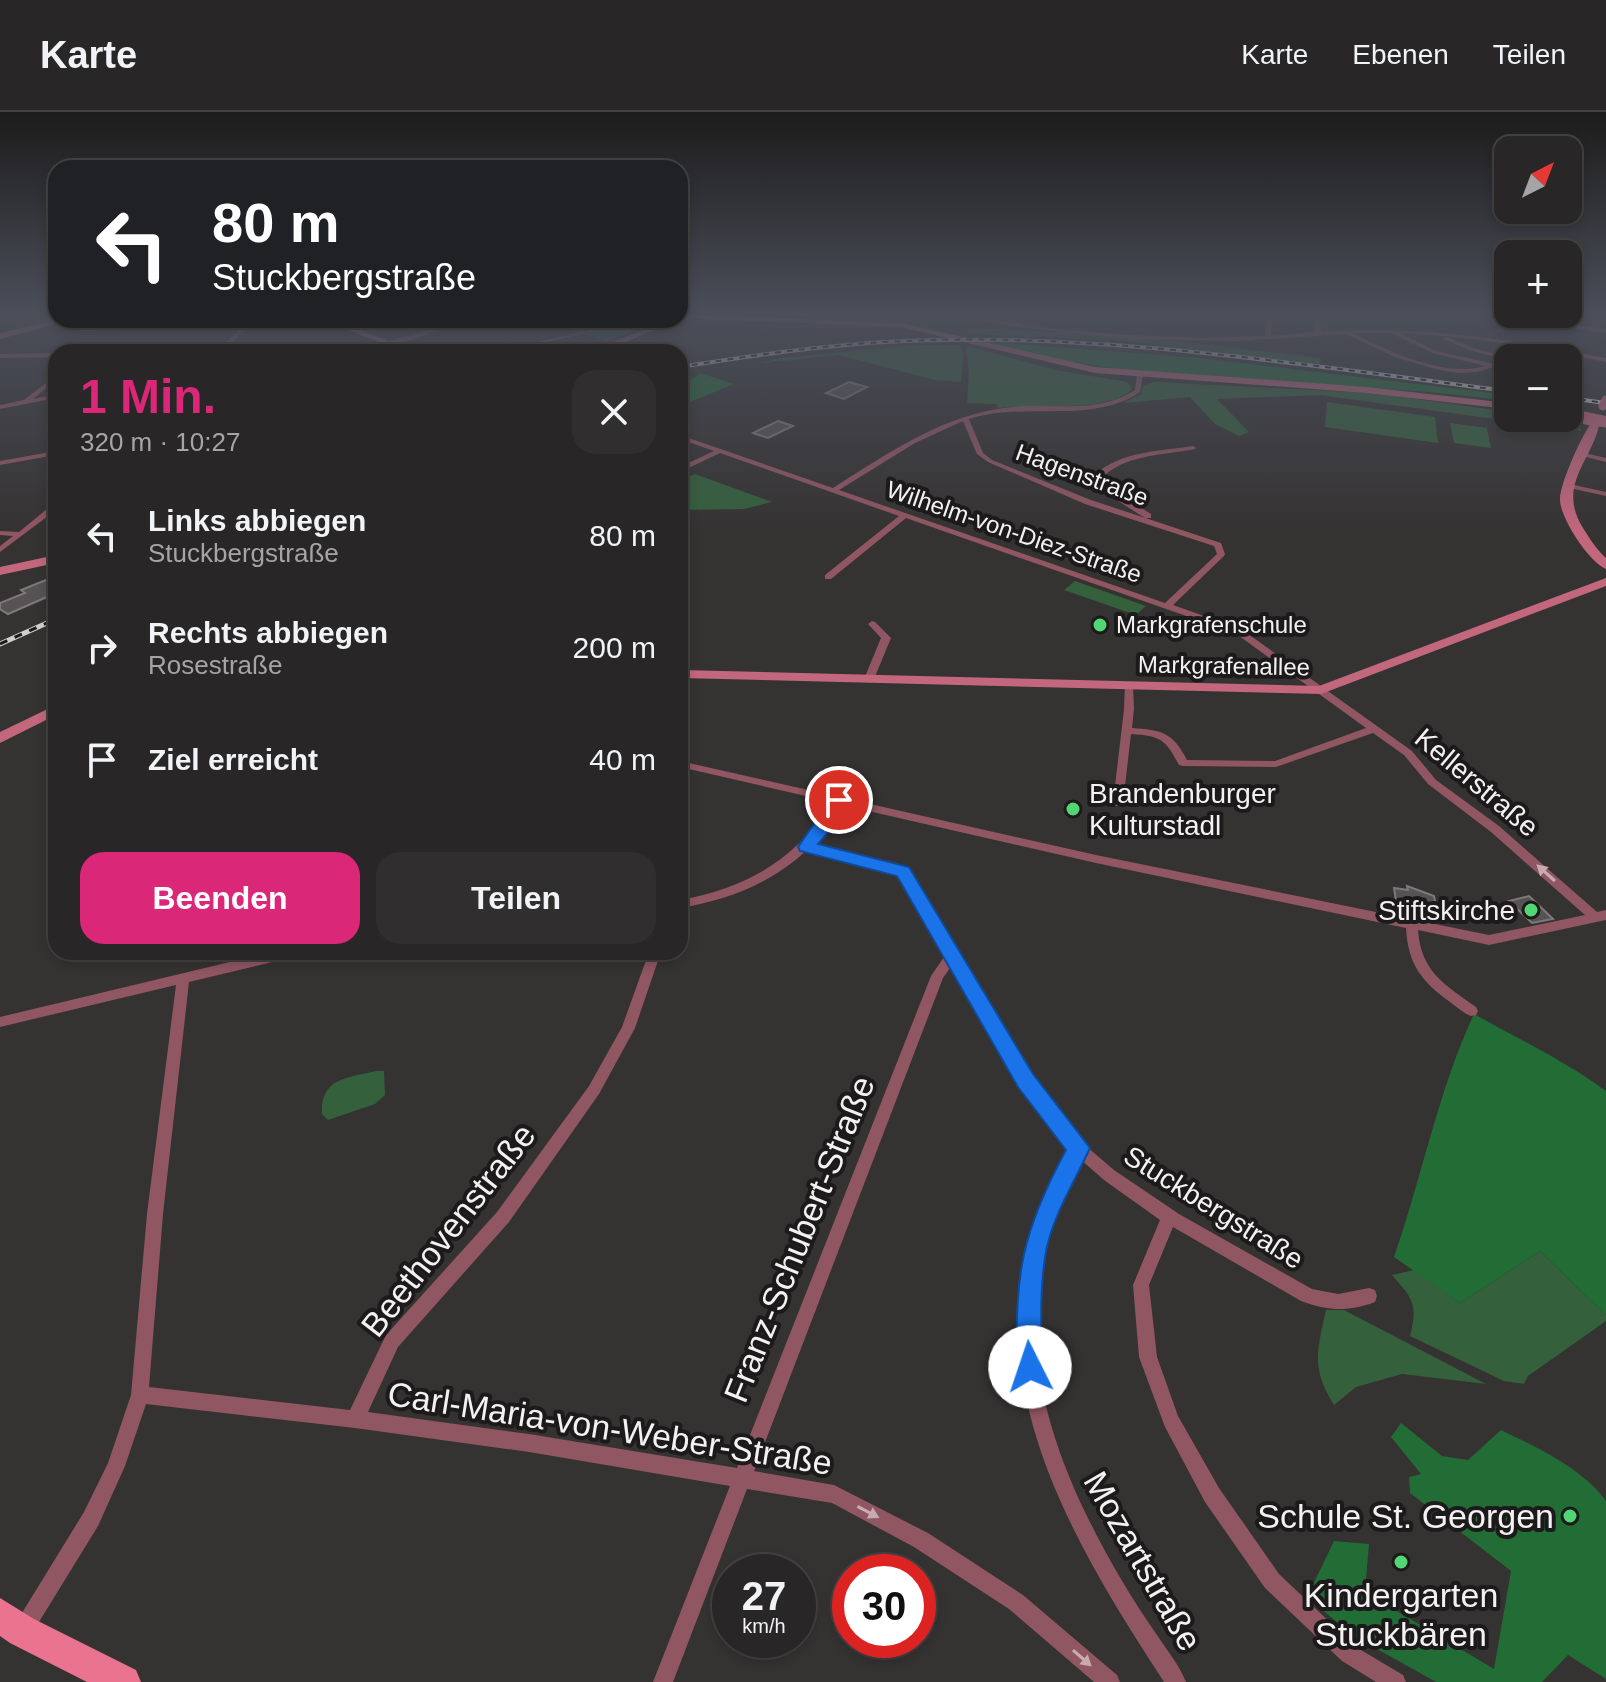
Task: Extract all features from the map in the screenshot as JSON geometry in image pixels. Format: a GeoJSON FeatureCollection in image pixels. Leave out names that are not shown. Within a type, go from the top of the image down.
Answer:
{"type":"FeatureCollection","features":[{"type":"Feature","properties":{"kind":"main road"},"geometry":{"type":"LineString","coordinates":[[1304,386],[1494,404]]}},
{"type":"Feature","properties":{"kind":"main road"},"geometry":{"type":"LineString","coordinates":[[1600,417],[1580,454],[1565,502],[1592,552],[1606,565]]}},
{"type":"Feature","properties":{"kind":"main road"},"geometry":{"type":"LineString","coordinates":[[0,571],[48,561]]}},
{"type":"Feature","properties":{"kind":"main road","name":"Markgrafenallee"},"geometry":{"type":"LineString","coordinates":[[688,674],[1321,690],[1606,582]]}},
{"type":"Feature","properties":{"kind":"main road"},"geometry":{"type":"LineString","coordinates":[[0,738],[48,713]]}},
{"type":"Feature","properties":{"kind":"main road"},"geometry":{"type":"LineString","coordinates":[[11,1623],[124,1682]]}},
{"type":"Feature","properties":{"kind":"street"},"geometry":{"type":"LineString","coordinates":[[24,402],[44,386]]}},
{"type":"Feature","properties":{"kind":"street"},"geometry":{"type":"LineString","coordinates":[[834,490],[930,432],[965,417],[1023,407],[1107,405],[1133,395],[1137,386]]}},
{"type":"Feature","properties":{"kind":"street"},"geometry":{"type":"LineString","coordinates":[[0,407],[48,398]]}},
{"type":"Feature","properties":{"kind":"street","name":"Hagenstraße"},"geometry":{"type":"LineString","coordinates":[[965,417],[980,454],[990,461],[1088,502],[1211,540],[1221,550],[1167,606]]}},
{"type":"Feature","properties":{"kind":"street","name":"Wilhelm-von-Diez-Straße"},"geometry":{"type":"LineString","coordinates":[[688,440],[1238,631],[1321,690]]}},
{"type":"Feature","properties":{"kind":"street","name":"Hagenstraße"},"geometry":{"type":"LineString","coordinates":[[1164,526],[1110,492],[1101,482],[1102,473],[1111,465],[1125,461],[1193,448]]}},
{"type":"Feature","properties":{"kind":"street"},"geometry":{"type":"LineString","coordinates":[[688,466],[719,451]]}},
{"type":"Feature","properties":{"kind":"street"},"geometry":{"type":"LineString","coordinates":[[0,463],[48,454]]}},
{"type":"Feature","properties":{"kind":"street"},"geometry":{"type":"LineString","coordinates":[[1580,454],[1606,460]]}},
{"type":"Feature","properties":{"kind":"street"},"geometry":{"type":"LineString","coordinates":[[1568,485],[1606,494]]}},
{"type":"Feature","properties":{"kind":"street"},"geometry":{"type":"LineString","coordinates":[[0,550],[48,512]]}},
{"type":"Feature","properties":{"kind":"street"},"geometry":{"type":"LineString","coordinates":[[828,577],[905,515]]}},
{"type":"Feature","properties":{"kind":"street"},"geometry":{"type":"LineString","coordinates":[[0,533],[20,534]]}},
{"type":"Feature","properties":{"kind":"street"},"geometry":{"type":"LineString","coordinates":[[869,679],[886,638],[872,624]]}},
{"type":"Feature","properties":{"kind":"street"},"geometry":{"type":"LineString","coordinates":[[1118,803],[1128,685]]}},
{"type":"Feature","properties":{"kind":"street","name":"Kellerstraße"},"geometry":{"type":"LineString","coordinates":[[1321,690],[1408,753],[1432,782],[1495,829],[1601,917]]}},
{"type":"Feature","properties":{"kind":"street"},"geometry":{"type":"LineString","coordinates":[[1126,731],[1167,736],[1174,742],[1183,763],[1276,764],[1373,729]]}},
{"type":"Feature","properties":{"kind":"street"},"geometry":{"type":"LineString","coordinates":[[688,766],[1096,859],[1489,940],[1601,917]]}},
{"type":"Feature","properties":{"kind":"street"},"geometry":{"type":"LineString","coordinates":[[688,902],[740,888],[806,847],[826,824],[839,800]]}},
{"type":"Feature","properties":{"kind":"street","name":"Stuckbergstraße"},"geometry":{"type":"LineString","coordinates":[[806,847],[903,871],[1026,1081],[1057,1125],[1078,1148],[1117,1180],[1170,1215],[1323,1302],[1342,1304],[1369,1296]]}},
{"type":"Feature","properties":{"kind":"street"},"geometry":{"type":"LineString","coordinates":[[1412,924],[1418,966],[1428,978],[1471,1011]]}},
{"type":"Feature","properties":{"kind":"street","name":"Franz-Schubert-Straße"},"geometry":{"type":"LineString","coordinates":[[663,1682],[740,1476],[937,976],[951,957]]}},
{"type":"Feature","properties":{"kind":"street"},"geometry":{"type":"LineString","coordinates":[[0,1022],[259,960]]}},
{"type":"Feature","properties":{"kind":"street","name":"Beethovenstraße"},"geometry":{"type":"LineString","coordinates":[[355,1419],[392,1341],[503,1217],[594,1090],[628,1028],[652,960]]}},
{"type":"Feature","properties":{"kind":"street"},"geometry":{"type":"LineString","coordinates":[[11,1623],[91,1519],[116,1466],[140,1395],[155,1214],[183,978]]}},
{"type":"Feature","properties":{"kind":"street","name":"Mozartstraße"},"geometry":{"type":"LineString","coordinates":[[1078,1148],[1046,1214],[1030,1272],[1027,1327],[1034,1394],[1041,1429],[1069,1505],[1106,1575],[1176,1682]]}},
{"type":"Feature","properties":{"kind":"street"},"geometry":{"type":"LineString","coordinates":[[1170,1215],[1141,1285],[1148,1357],[1171,1421],[1212,1495],[1272,1581],[1349,1654],[1396,1682]]}},
{"type":"Feature","properties":{"kind":"street","name":"Carl-Maria-von-Weber-Straße"},"geometry":{"type":"LineString","coordinates":[[140,1395],[355,1419],[740,1476],[834,1494],[921,1540],[1016,1602],[1110,1682]]}},
{"type":"Feature","properties":{"kind":"green space"},"geometry":{"type":"Polygon","coordinates":[[[688,386],[728,386],[688,403],[688,386]]]}},
{"type":"Feature","properties":{"kind":"green space"},"geometry":{"type":"Polygon","coordinates":[[[968,386],[1130,386],[1132,389],[1121,397],[1089,405],[998,408],[997,404],[967,403],[968,386]]]}},
{"type":"Feature","properties":{"kind":"green space"},"geometry":{"type":"Polygon","coordinates":[[[1143,386],[1239,386],[1373,393],[1494,410],[1494,419],[1320,395],[1217,399],[1249,432],[1239,436],[1215,424],[1190,397],[1123,403],[1141,394],[1143,386]]]}},
{"type":"Feature","properties":{"kind":"green space"},"geometry":{"type":"Polygon","coordinates":[[[1349,386],[1435,386],[1494,393],[1494,399],[1349,386]]]}},
{"type":"Feature","properties":{"kind":"green space"},"geometry":{"type":"Polygon","coordinates":[[[1327,402],[1435,417],[1438,443],[1325,427],[1327,402]]]}},
{"type":"Feature","properties":{"kind":"green space"},"geometry":{"type":"Polygon","coordinates":[[[1450,423],[1487,428],[1491,448],[1454,443],[1450,423]]]}},
{"type":"Feature","properties":{"kind":"green space"},"geometry":{"type":"Polygon","coordinates":[[[695,474],[772,502],[744,509],[688,510],[688,477],[695,474]]]}},
{"type":"Feature","properties":{"kind":"green space"},"geometry":{"type":"Polygon","coordinates":[[[1075,581],[1146,606],[1136,615],[1064,590],[1075,581]]]}},
{"type":"Feature","properties":{"kind":"green space"},"geometry":{"type":"Polygon","coordinates":[[[1474,1014],[1558,1060],[1606,1091],[1606,1315],[1540,1251],[1460,1303],[1394,1257],[1450,1073],[1474,1014]]]}},
{"type":"Feature","properties":{"kind":"green space"},"geometry":{"type":"Polygon","coordinates":[[[384,1071],[385,1095],[375,1104],[328,1120],[322,1114],[323,1102],[331,1086],[346,1078],[384,1071]]]}},
{"type":"Feature","properties":{"kind":"green space"},"geometry":{"type":"Polygon","coordinates":[[[1540,1251],[1606,1315],[1606,1321],[1528,1376],[1524,1384],[1504,1381],[1410,1336],[1414,1316],[1412,1302],[1392,1275],[1414,1270],[1460,1303],[1540,1251]]]}},
{"type":"Feature","properties":{"kind":"green space"},"geometry":{"type":"Polygon","coordinates":[[[1326,1310],[1344,1310],[1486,1384],[1402,1374],[1356,1387],[1334,1405],[1322,1380],[1318,1359],[1326,1310]]]}},
{"type":"Feature","properties":{"kind":"green space"},"geometry":{"type":"Polygon","coordinates":[[[1401,1423],[1442,1456],[1468,1460],[1501,1430],[1572,1469],[1606,1501],[1606,1679],[1568,1655],[1542,1682],[1436,1682],[1352,1635],[1307,1597],[1334,1541],[1369,1544],[1365,1592],[1494,1669],[1511,1571],[1410,1493],[1409,1477],[1421,1474],[1391,1437],[1401,1423]]]}},
{"type":"Feature","properties":{"kind":"building"},"geometry":{"type":"Polygon","coordinates":[[[840,386],[867,387],[844,399],[826,393],[840,386]]]}},
{"type":"Feature","properties":{"kind":"building"},"geometry":{"type":"Polygon","coordinates":[[[778,421],[793,426],[768,438],[753,433],[778,421]]]}},
{"type":"Feature","properties":{"kind":"building"},"geometry":{"type":"Polygon","coordinates":[[[48,579],[48,596],[8,614],[0,609],[0,603],[25,593],[21,590],[48,579]]]}},
{"type":"Feature","properties":{"kind":"building"},"geometry":{"type":"Polygon","coordinates":[[[1407,886],[1434,896],[1438,917],[1397,908],[1394,888],[1408,890],[1407,886]]]}},
{"type":"Feature","properties":{"kind":"building","name":"Stiftskirche"},"geometry":{"type":"Polygon","coordinates":[[[1529,896],[1553,919],[1532,923],[1509,901],[1529,896]]]}},
{"type":"Feature","properties":{"kind":"railway"},"geometry":{"type":"LineString","coordinates":[[1471,386],[1494,389]]}},
{"type":"Feature","properties":{"kind":"railway"},"geometry":{"type":"LineString","coordinates":[[1582,400],[1606,403]]}},
{"type":"Feature","properties":{"kind":"railway"},"geometry":{"type":"LineString","coordinates":[[0,644],[48,623]]}},
{"type":"Feature","properties":{"kind":"place","name":"Markgrafenschule"},"geometry":{"type":"Point","coordinates":[1100,625]}},
{"type":"Feature","properties":{"kind":"place","name":"Brandenburger Kulturstadl"},"geometry":{"type":"Point","coordinates":[1073,809]}},
{"type":"Feature","properties":{"kind":"place","name":"Stiftskirche"},"geometry":{"type":"Point","coordinates":[1531,910]}},
{"type":"Feature","properties":{"kind":"place","name":"Schule St. Georgen"},"geometry":{"type":"Point","coordinates":[1570,1516]}},
{"type":"Feature","properties":{"kind":"place","name":"Kindergarten Stuckbären"},"geometry":{"type":"Point","coordinates":[1401,1562]}},
{"type":"Feature","properties":{"kind":"route"},"geometry":{"type":"LineString","coordinates":[[839,800],[826,824],[806,847],[903,871],[1026,1081],[1057,1125],[1078,1148],[1055,1193],[1035,1246],[1028,1306],[1030,1367]]}}]}
